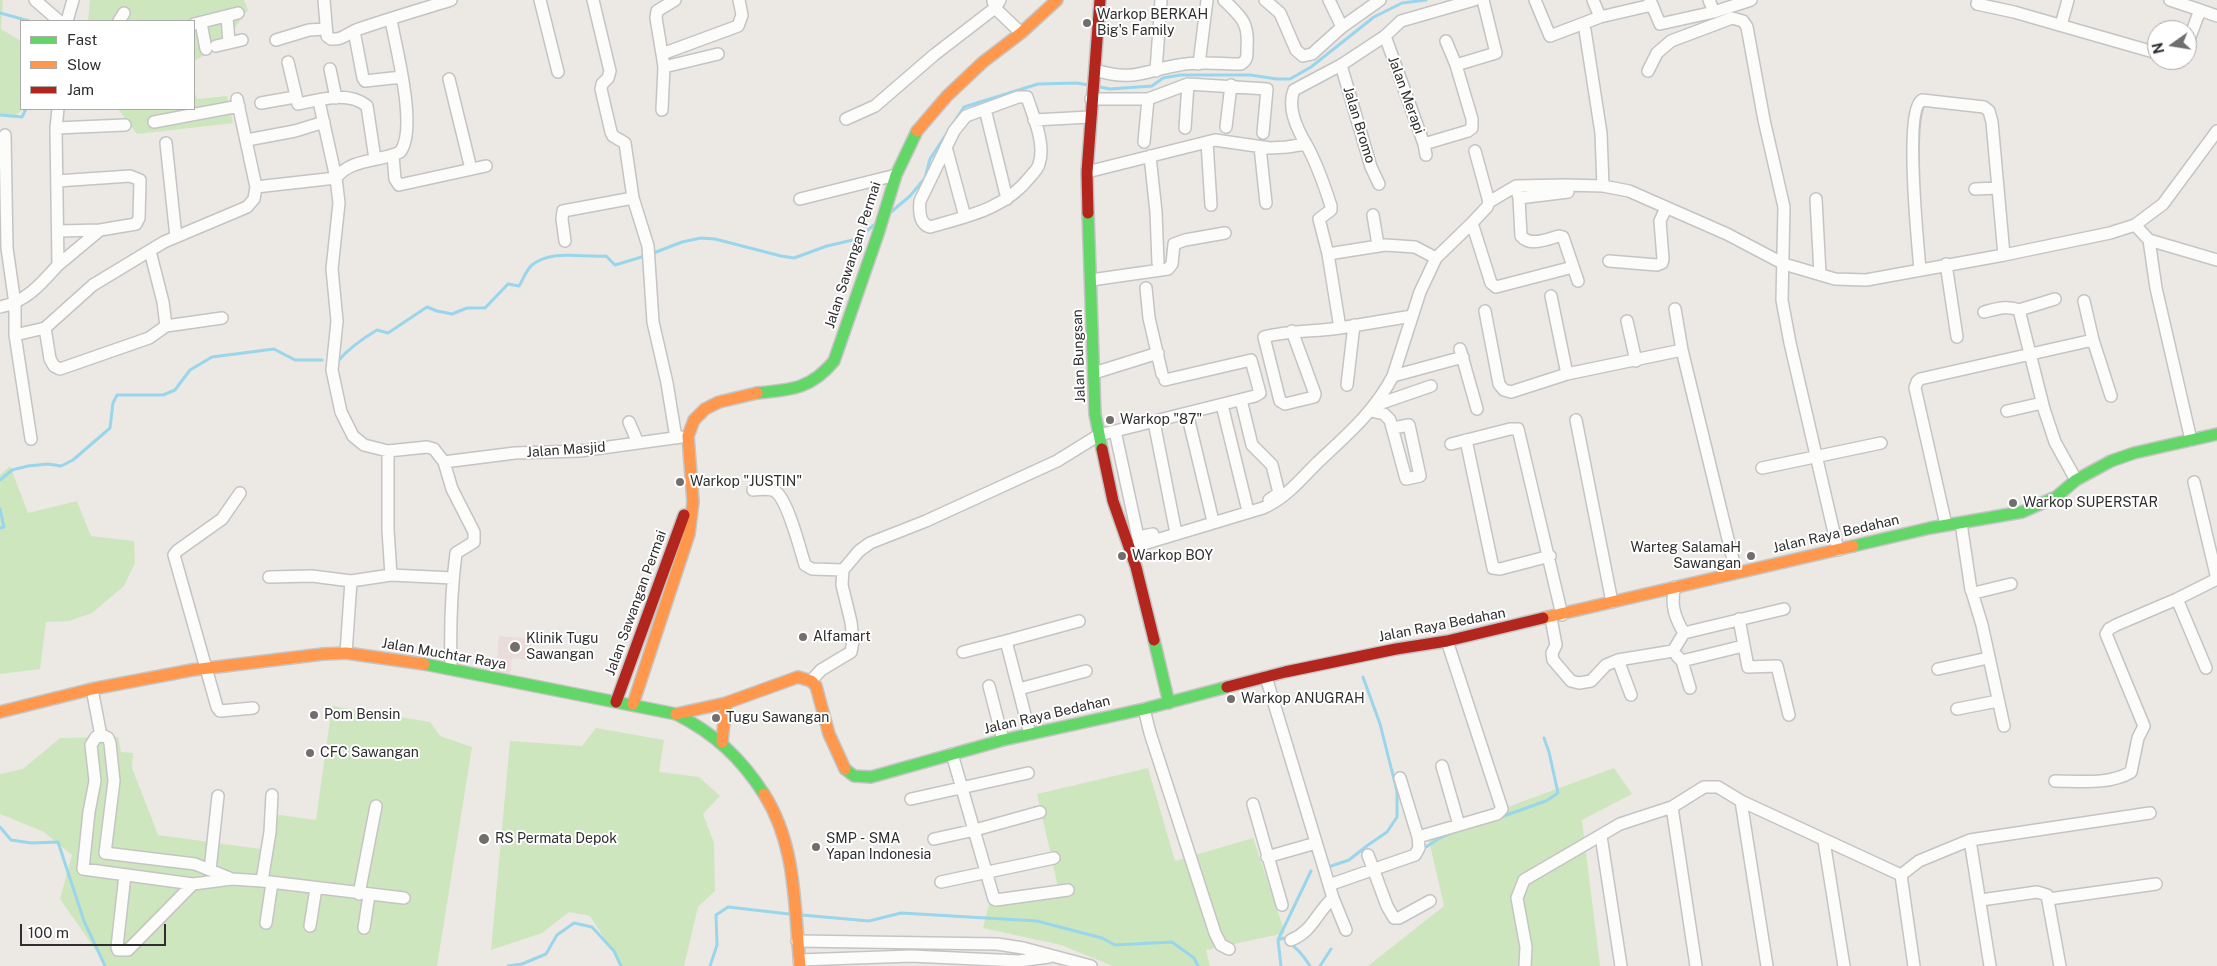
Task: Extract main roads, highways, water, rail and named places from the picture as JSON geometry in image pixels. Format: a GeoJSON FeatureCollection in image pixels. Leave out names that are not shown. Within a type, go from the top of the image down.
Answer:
{"type":"FeatureCollection","features":[{"type":"Feature","properties":{"kind":"main road","name":"Jalan Sawangan Permai"},"geometry":{"type":"LineString","coordinates":[[633,704],[660,624],[687,522],[692,486],[688,436],[690,427],[695,419],[710,406],[724,398],[802,387],[820,378],[834,360],[878,234],[896,174],[915,134],[947,96],[1057,0]]}},
{"type":"Feature","properties":{"kind":"main road","name":"Jalan Bungsan"},"geometry":{"type":"LineString","coordinates":[[1100,0],[1091,96],[1087,172],[1092,280],[1094,397],[1099,436],[1114,501],[1130,548],[1169,703]]}},
{"type":"Feature","properties":{"kind":"main road","name":"Jalan Raya Bedahan"},"geometry":{"type":"LineString","coordinates":[[726,703],[798,677],[811,681],[816,686],[837,754],[844,768],[851,774],[859,777],[871,777],[1003,740],[1144,709],[1266,677],[1340,660],[1447,641],[1557,617],[1736,572],[1946,525],[1989,519],[2031,509],[2056,497],[2076,480],[2111,461],[2134,453],[2217,434]]}},
{"type":"Feature","properties":{"kind":"main road","name":"Jalan Sawangan Permai"},"geometry":{"type":"LineString","coordinates":[[616,702],[645,618],[687,522]]}},
{"type":"Feature","properties":{"kind":"main road"},"geometry":{"type":"LineString","coordinates":[[645,618],[660,624]]}},
{"type":"Feature","properties":{"kind":"main road","name":"Jalan Muchtar Raya"},"geometry":{"type":"LineString","coordinates":[[0,712],[92,689],[207,668],[346,653],[451,668],[676,714],[688,719],[722,742],[757,781],[774,813],[792,868],[800,963]]}},
{"type":"Feature","properties":{"kind":"main road"},"geometry":{"type":"LineString","coordinates":[[676,714],[726,703],[722,742]]}},
{"type":"Feature","properties":{"kind":"waterway"},"geometry":{"type":"LineString","coordinates":[[1100,87],[1110,89],[1152,86],[1163,78],[1180,75],[1250,75],[1290,79],[1311,67],[1374,17],[1402,3],[1426,0]]}},
{"type":"Feature","properties":{"kind":"waterway"},"geometry":{"type":"LineString","coordinates":[[0,13],[25,20]]}},
{"type":"Feature","properties":{"kind":"waterway"},"geometry":{"type":"LineString","coordinates":[[891,212],[910,196],[925,178],[930,159],[964,107],[1038,84],[1077,83],[1088,85]]}},
{"type":"Feature","properties":{"kind":"waterway"},"geometry":{"type":"LineString","coordinates":[[0,115],[22,117],[26,110]]}},
{"type":"Feature","properties":{"kind":"waterway"},"geometry":{"type":"LineString","coordinates":[[651,254],[682,242],[701,238],[715,239],[794,258],[827,246],[857,239],[874,225]]}},
{"type":"Feature","properties":{"kind":"waterway"},"geometry":{"type":"LineString","coordinates":[[339,360],[347,351],[377,330],[388,333],[427,307],[452,314],[467,308],[485,308],[508,284],[519,286],[530,267],[540,260],[568,255],[606,256],[615,265],[645,256]]}},
{"type":"Feature","properties":{"kind":"waterway"},"geometry":{"type":"LineString","coordinates":[[0,480],[12,470],[48,464],[61,466],[73,460],[110,428],[113,403],[117,395],[163,395],[175,390],[190,370],[212,357],[274,349],[295,360],[322,360]]}},
{"type":"Feature","properties":{"kind":"waterway"},"geometry":{"type":"LineString","coordinates":[[0,509],[4,527],[0,528]]}},
{"type":"Feature","properties":{"kind":"waterway"},"geometry":{"type":"LineString","coordinates":[[1331,866],[1349,860],[1387,832],[1397,817],[1397,791],[1380,724],[1363,677]]}},
{"type":"Feature","properties":{"kind":"waterway"},"geometry":{"type":"LineString","coordinates":[[1501,817],[1546,801],[1558,793],[1544,738]]}},
{"type":"Feature","properties":{"kind":"waterway"},"geometry":{"type":"LineString","coordinates":[[0,827],[11,840],[31,843],[58,842],[84,921],[105,966]]}},
{"type":"Feature","properties":{"kind":"waterway"},"geometry":{"type":"LineString","coordinates":[[1426,847],[1454,832]]}},
{"type":"Feature","properties":{"kind":"waterway"},"geometry":{"type":"LineString","coordinates":[[1281,966],[1278,940],[1311,871]]}},
{"type":"Feature","properties":{"kind":"waterway"},"geometry":{"type":"LineString","coordinates":[[710,966],[717,945],[716,915],[728,907],[789,914]]}},
{"type":"Feature","properties":{"kind":"waterway"},"geometry":{"type":"LineString","coordinates":[[802,915],[869,921],[901,913],[1037,921],[1102,938],[1115,945],[1172,942],[1194,958],[1198,966]]}},
{"type":"Feature","properties":{"kind":"waterway"},"geometry":{"type":"LineString","coordinates":[[508,966],[522,964],[546,954],[557,935],[574,923],[592,927],[614,951],[621,966]]}},
{"type":"Feature","properties":{"kind":"waterway"},"geometry":{"type":"LineString","coordinates":[[1279,940],[1283,938],[1291,944],[1302,954],[1310,966]]}},
{"type":"Feature","properties":{"kind":"waterway"},"geometry":{"type":"LineString","coordinates":[[1320,966],[1331,949]]}},
{"type":"Feature","properties":{"kind":"place","name":"Warkop BERKAH Big's Family"},"geometry":{"type":"Point","coordinates":[1087,23]}},
{"type":"Feature","properties":{"kind":"place","name":"Warkop \"87\""},"geometry":{"type":"Point","coordinates":[1110,420]}},
{"type":"Feature","properties":{"kind":"place","name":"Warkop \"JUSTIN\""},"geometry":{"type":"Point","coordinates":[680,482]}},
{"type":"Feature","properties":{"kind":"place","name":"Warkop SUPERSTAR"},"geometry":{"type":"Point","coordinates":[2013,503]}},
{"type":"Feature","properties":{"kind":"place","name":"Warkop BOY"},"geometry":{"type":"Point","coordinates":[1122,556]}},
{"type":"Feature","properties":{"kind":"place","name":"Warteg SalamaH Sawangan"},"geometry":{"type":"Point","coordinates":[1751,556]}},
{"type":"Feature","properties":{"kind":"place","name":"Alfamart"},"geometry":{"type":"Point","coordinates":[803,637]}},
{"type":"Feature","properties":{"kind":"place","name":"Klinik Tugu Sawangan"},"geometry":{"type":"Point","coordinates":[515,647]}},
{"type":"Feature","properties":{"kind":"place","name":"Warkop ANUGRAH"},"geometry":{"type":"Point","coordinates":[1231,699]}},
{"type":"Feature","properties":{"kind":"place","name":"Pom Bensin"},"geometry":{"type":"Point","coordinates":[314,715]}},
{"type":"Feature","properties":{"kind":"place","name":"Tugu Sawangan"},"geometry":{"type":"Point","coordinates":[716,718]}},
{"type":"Feature","properties":{"kind":"place","name":"CFC Sawangan"},"geometry":{"type":"Point","coordinates":[310,753]}},
{"type":"Feature","properties":{"kind":"place","name":"RS Permata Depok"},"geometry":{"type":"Point","coordinates":[484,839]}},
{"type":"Feature","properties":{"kind":"place","name":"SMP - SMA Yapan Indonesia"},"geometry":{"type":"Point","coordinates":[816,847]}}]}
